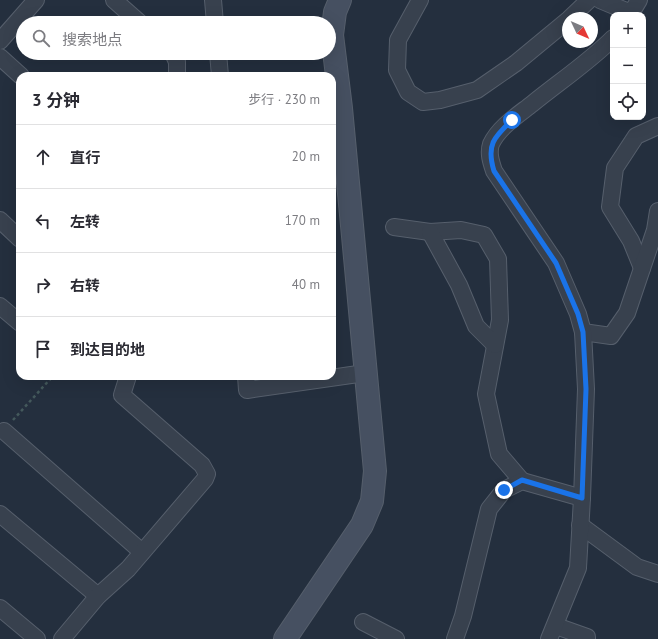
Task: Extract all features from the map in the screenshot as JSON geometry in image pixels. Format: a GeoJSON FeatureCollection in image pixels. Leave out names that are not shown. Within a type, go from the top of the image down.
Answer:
{"type":"FeatureCollection","features":[{"type":"Feature","properties":{"kind":"street"},"geometry":{"type":"LineString","coordinates":[[22,16],[36,0]]}},
{"type":"Feature","properties":{"kind":"street"},"geometry":{"type":"LineString","coordinates":[[114,0],[132,16]]}},
{"type":"Feature","properties":{"kind":"street"},"geometry":{"type":"LineString","coordinates":[[213,0],[214,16]]}},
{"type":"Feature","properties":{"kind":"street"},"geometry":{"type":"LineString","coordinates":[[334,16],[340,0]]}},
{"type":"Feature","properties":{"kind":"street"},"geometry":{"type":"LineString","coordinates":[[420,0],[398,40],[397,70],[408,92],[423,102],[440,100],[477,90],[516,63],[562,25]]}},
{"type":"Feature","properties":{"kind":"street"},"geometry":{"type":"LineString","coordinates":[[576,12],[589,0]]}},
{"type":"Feature","properties":{"kind":"street"},"geometry":{"type":"LineString","coordinates":[[600,0],[633,9]]}},
{"type":"Feature","properties":{"kind":"street"},"geometry":{"type":"LineString","coordinates":[[0,41],[16,23]]}},
{"type":"Feature","properties":{"kind":"street"},"geometry":{"type":"LineString","coordinates":[[587,639],[587,637],[553,632],[578,568],[586,389],[583,332],[578,314],[556,263],[494,171],[490,158],[491,145],[499,132],[512,120],[586,63],[610,41]]}},
{"type":"Feature","properties":{"kind":"street"},"geometry":{"type":"LineString","coordinates":[[0,57],[17,72]]}},
{"type":"Feature","properties":{"kind":"street"},"geometry":{"type":"LineString","coordinates":[[177,60],[177,72]]}},
{"type":"Feature","properties":{"kind":"street"},"geometry":{"type":"LineString","coordinates":[[219,60],[220,72]]}},
{"type":"Feature","properties":{"kind":"street"},"geometry":{"type":"LineString","coordinates":[[334,60],[335,72]]}},
{"type":"Feature","properties":{"kind":"street"},"geometry":{"type":"LineString","coordinates":[[285,639],[362,525],[372,501],[375,471],[336,78]]}},
{"type":"Feature","properties":{"kind":"street"},"geometry":{"type":"LineString","coordinates":[[642,268],[631,241],[610,207],[615,168],[636,136],[658,126]]}},
{"type":"Feature","properties":{"kind":"street"},"geometry":{"type":"LineString","coordinates":[[583,332],[611,336],[627,313],[655,230],[658,211]]}},
{"type":"Feature","properties":{"kind":"street"},"geometry":{"type":"LineString","coordinates":[[0,220],[16,235]]}},
{"type":"Feature","properties":{"kind":"street"},"geometry":{"type":"LineString","coordinates":[[394,227],[430,232],[461,230],[484,235],[498,259],[500,320],[486,394],[499,454],[522,480],[582,498]]}},
{"type":"Feature","properties":{"kind":"street"},"geometry":{"type":"LineString","coordinates":[[430,232],[459,285],[476,326],[495,345]]}},
{"type":"Feature","properties":{"kind":"street"},"geometry":{"type":"LineString","coordinates":[[1,309],[16,321]]}},
{"type":"Feature","properties":{"kind":"street"},"geometry":{"type":"LineString","coordinates":[[336,377],[365,373]]}},
{"type":"Feature","properties":{"kind":"street"},"geometry":{"type":"LineString","coordinates":[[62,639],[98,596],[119,578],[142,552],[205,479],[207,474],[202,465],[122,395],[127,380]]}},
{"type":"Feature","properties":{"kind":"street"},"geometry":{"type":"LineString","coordinates":[[246,380],[247,390],[316,380]]}},
{"type":"Feature","properties":{"kind":"street"},"geometry":{"type":"LineString","coordinates":[[4,431],[142,552]]}},
{"type":"Feature","properties":{"kind":"street"},"geometry":{"type":"LineString","coordinates":[[455,639],[463,616],[488,509],[504,490],[522,480]]}},
{"type":"Feature","properties":{"kind":"street"},"geometry":{"type":"LineString","coordinates":[[0,514],[98,596]]}},
{"type":"Feature","properties":{"kind":"street"},"geometry":{"type":"LineString","coordinates":[[580,525],[638,567],[658,574]]}},
{"type":"Feature","properties":{"kind":"street"},"geometry":{"type":"LineString","coordinates":[[0,608],[37,639]]}},
{"type":"Feature","properties":{"kind":"street"},"geometry":{"type":"LineString","coordinates":[[363,622],[396,639]]}},
{"type":"Feature","properties":{"kind":"path"},"geometry":{"type":"LineString","coordinates":[[4,431],[49,380]]}},
{"type":"Feature","properties":{"kind":"route"},"geometry":{"type":"LineString","coordinates":[[504,490],[522,480],[582,498],[586,389],[583,332],[578,314],[556,263],[494,171],[490,158],[491,145],[499,132],[512,120]]}}]}
